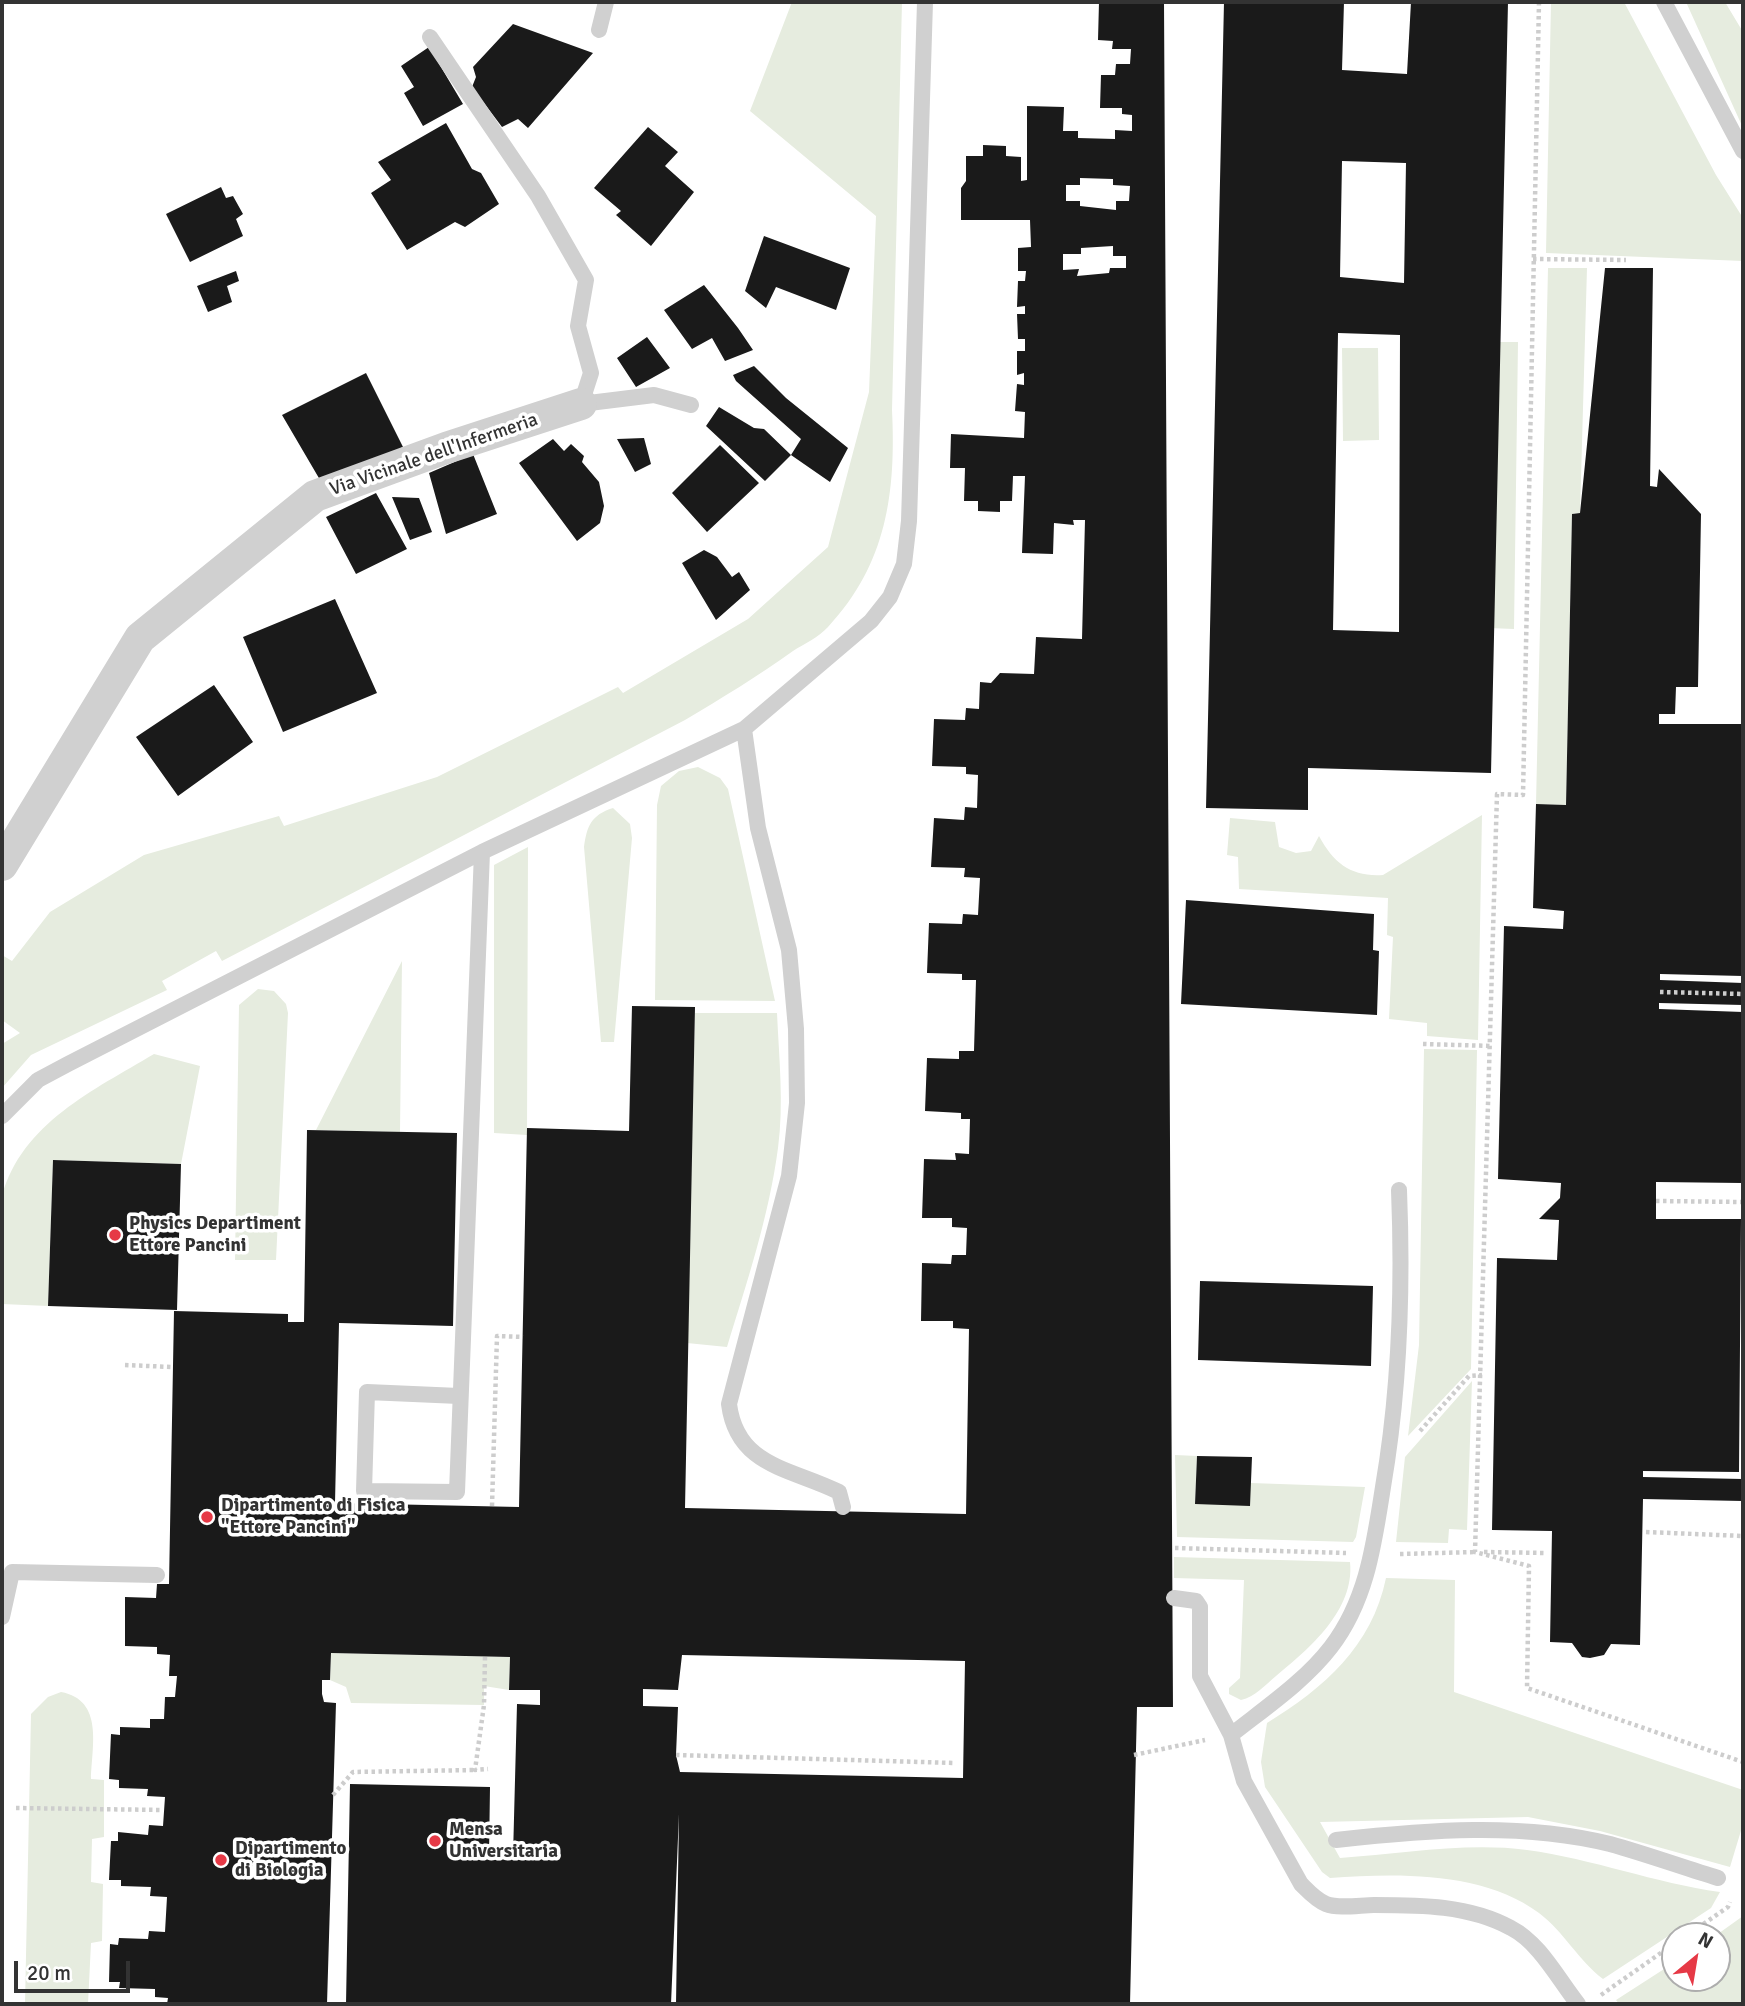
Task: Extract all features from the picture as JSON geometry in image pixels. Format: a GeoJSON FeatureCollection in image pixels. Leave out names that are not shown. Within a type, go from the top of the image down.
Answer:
{"type":"FeatureCollection","features":[{"type":"Feature","properties":{"kind":"street","name":"Via Vicinale dell'Infermeria"},"geometry":{"type":"LineString","coordinates":[[2,865],[141,638],[315,496],[446,448],[581,404]]}},
{"type":"Feature","properties":{"kind":"lane"},"geometry":{"type":"LineString","coordinates":[[599,30],[606,2]]}},
{"type":"Feature","properties":{"kind":"lane"},"geometry":{"type":"LineString","coordinates":[[2,1116],[38,1080],[482,852],[744,729],[872,621],[890,597],[904,564],[909,507],[925,2]]}},
{"type":"Feature","properties":{"kind":"lane"},"geometry":{"type":"LineString","coordinates":[[1664,2],[1743,150]]}},
{"type":"Feature","properties":{"kind":"lane"},"geometry":{"type":"LineString","coordinates":[[430,37],[538,196],[586,280],[579,326],[591,373],[581,404],[654,395],[691,405]]}},
{"type":"Feature","properties":{"kind":"lane"},"geometry":{"type":"LineString","coordinates":[[744,729],[758,828],[789,950],[796,1029],[797,1103],[789,1176],[729,1404],[732,1424],[739,1439],[751,1452],[767,1462],[839,1492],[843,1507]]}},
{"type":"Feature","properties":{"kind":"lane"},"geometry":{"type":"LineString","coordinates":[[459,1396],[367,1392],[364,1491],[457,1492],[482,852]]}},
{"type":"Feature","properties":{"kind":"lane"},"geometry":{"type":"LineString","coordinates":[[1231,1735],[1291,1687],[1331,1647],[1359,1600],[1373,1554],[1391,1445],[1403,1282],[1399,1190]]}},
{"type":"Feature","properties":{"kind":"lane"},"geometry":{"type":"LineString","coordinates":[[2,1617],[12,1572],[157,1575]]}},
{"type":"Feature","properties":{"kind":"lane"},"geometry":{"type":"LineString","coordinates":[[1174,1598],[1196,1601],[1200,1607],[1200,1676],[1231,1735],[1244,1781],[1301,1884],[1328,1905],[1416,1905],[1453,1908],[1501,1924],[1533,1945],[1578,2004]]}},
{"type":"Feature","properties":{"kind":"lane"},"geometry":{"type":"LineString","coordinates":[[1336,1840],[1453,1830],[1520,1831],[1608,1844],[1718,1878]]}},
{"type":"Feature","properties":{"kind":"path"},"geometry":{"type":"LineString","coordinates":[[1539,2],[1523,795],[1497,794],[1492,1046],[1475,1552],[1529,1566],[1527,1688],[1743,1762]]}},
{"type":"Feature","properties":{"kind":"path"},"geometry":{"type":"LineString","coordinates":[[1534,260],[1626,260]]}},
{"type":"Feature","properties":{"kind":"path"},"geometry":{"type":"LineString","coordinates":[[1660,992],[1743,994]]}},
{"type":"Feature","properties":{"kind":"path"},"geometry":{"type":"LineString","coordinates":[[1423,1044],[1492,1046]]}},
{"type":"Feature","properties":{"kind":"path"},"geometry":{"type":"LineString","coordinates":[[1656,1200],[1743,1202]]}},
{"type":"Feature","properties":{"kind":"path"},"geometry":{"type":"LineString","coordinates":[[492,1506],[497,1336],[523,1337]]}},
{"type":"Feature","properties":{"kind":"path"},"geometry":{"type":"LineString","coordinates":[[125,1365],[172,1367]]}},
{"type":"Feature","properties":{"kind":"path"},"geometry":{"type":"LineString","coordinates":[[1391,1445],[1407,1445],[1469,1377],[1482,1375]]}},
{"type":"Feature","properties":{"kind":"path"},"geometry":{"type":"LineString","coordinates":[[1646,1532],[1743,1535]]}},
{"type":"Feature","properties":{"kind":"path"},"geometry":{"type":"LineString","coordinates":[[475,1770],[484,1705],[485,1657]]}},
{"type":"Feature","properties":{"kind":"path"},"geometry":{"type":"LineString","coordinates":[[1134,1755],[1231,1735]]}},
{"type":"Feature","properties":{"kind":"path"},"geometry":{"type":"LineString","coordinates":[[676,1755],[955,1763]]}},
{"type":"Feature","properties":{"kind":"path"},"geometry":{"type":"LineString","coordinates":[[333,1795],[353,1772],[488,1769]]}},
{"type":"Feature","properties":{"kind":"path"},"geometry":{"type":"LineString","coordinates":[[16,1808],[163,1810]]}},
{"type":"Feature","properties":{"kind":"path"},"geometry":{"type":"LineString","coordinates":[[1597,1998],[1661,1953]]}},
{"type":"Feature","properties":{"kind":"shaded area"},"geometry":{"type":"Polygon","coordinates":[[[792,2],[902,2],[892,470],[884,526],[863,578],[848,603],[820,634],[685,720],[222,961],[216,951],[162,981],[167,990],[31,1055],[2,1088],[2,1044],[20,1033],[2,1020],[2,955],[12,961],[50,912],[144,855],[279,816],[284,826],[437,777],[618,687],[623,693],[748,619],[828,547],[869,392],[876,216],[750,111],[792,2]]]}},
{"type":"Feature","properties":{"kind":"shaded area"},"geometry":{"type":"Polygon","coordinates":[[[1551,2],[1624,2],[1716,175],[1743,218],[1743,261],[1546,253],[1551,2]]]}},
{"type":"Feature","properties":{"kind":"shaded area"},"geometry":{"type":"Polygon","coordinates":[[[1686,2],[1725,2],[1743,32],[1743,128],[1686,2]]]}},
{"type":"Feature","properties":{"kind":"shaded area"},"geometry":{"type":"Polygon","coordinates":[[[1548,268],[1587,268],[1580,513],[1572,514],[1566,805],[1536,804],[1548,268]]]}},
{"type":"Feature","properties":{"kind":"shaded area"},"geometry":{"type":"Polygon","coordinates":[[[1493,342],[1518,342],[1514,629],[1489,628],[1493,342]]]}},
{"type":"Feature","properties":{"kind":"shaded area"},"geometry":{"type":"Polygon","coordinates":[[[1342,348],[1378,348],[1379,440],[1343,441],[1342,348]]]}},
{"type":"Feature","properties":{"kind":"shaded area"},"geometry":{"type":"Polygon","coordinates":[[[698,767],[720,778],[728,789],[775,1001],[655,1000],[657,805],[661,786],[679,771],[698,767]]]}},
{"type":"Feature","properties":{"kind":"shaded area"},"geometry":{"type":"Polygon","coordinates":[[[613,808],[630,824],[632,838],[614,1042],[601,1042],[584,847],[591,822],[613,808]]]}},
{"type":"Feature","properties":{"kind":"shaded area"},"geometry":{"type":"Polygon","coordinates":[[[1482,815],[1478,1040],[1427,1036],[1427,1023],[1389,1019],[1393,937],[1387,935],[1388,898],[1239,889],[1238,857],[1227,855],[1230,818],[1275,822],[1279,847],[1296,853],[1311,851],[1319,836],[1331,854],[1345,867],[1362,874],[1383,875],[1482,815]]]}},
{"type":"Feature","properties":{"kind":"shaded area"},"geometry":{"type":"Polygon","coordinates":[[[528,847],[527,1135],[494,1133],[494,865],[528,847]]]}},
{"type":"Feature","properties":{"kind":"shaded area"},"geometry":{"type":"Polygon","coordinates":[[[402,961],[400,1132],[316,1130],[402,961]]]}},
{"type":"Feature","properties":{"kind":"shaded area"},"geometry":{"type":"Polygon","coordinates":[[[258,989],[274,991],[286,1004],[288,1013],[276,1260],[235,1260],[239,1005],[258,989]]]}},
{"type":"Feature","properties":{"kind":"shaded area"},"geometry":{"type":"Polygon","coordinates":[[[695,1013],[777,1013],[781,1098],[778,1148],[763,1224],[727,1347],[687,1343],[695,1013]]]}},
{"type":"Feature","properties":{"kind":"shaded area"},"geometry":{"type":"Polygon","coordinates":[[[1424,1049],[1477,1050],[1471,1369],[1408,1436],[1419,1345],[1424,1049]]]}},
{"type":"Feature","properties":{"kind":"shaded area"},"geometry":{"type":"Polygon","coordinates":[[[154,1054],[200,1066],[181,1164],[53,1160],[48,1306],[2,1304],[2,1196],[12,1170],[43,1128],[63,1111],[154,1054]]]}},
{"type":"Feature","properties":{"kind":"shaded area"},"geometry":{"type":"Polygon","coordinates":[[[1472,1381],[1467,1530],[1449,1529],[1448,1543],[1396,1542],[1405,1457],[1472,1381]]]}},
{"type":"Feature","properties":{"kind":"shaded area"},"geometry":{"type":"Polygon","coordinates":[[[1175,1455],[1197,1456],[1195,1504],[1251,1483],[1365,1487],[1356,1537],[1353,1542],[1177,1537],[1175,1455]]]}},
{"type":"Feature","properties":{"kind":"shaded area"},"geometry":{"type":"Polygon","coordinates":[[[1174,1557],[1350,1562],[1350,1580],[1337,1612],[1315,1641],[1260,1690],[1241,1700],[1229,1694],[1229,1688],[1240,1678],[1244,1580],[1174,1578],[1174,1557]]]}},
{"type":"Feature","properties":{"kind":"shaded area"},"geometry":{"type":"Polygon","coordinates":[[[1386,1578],[1455,1580],[1454,1692],[1743,1790],[1743,1824],[1730,1867],[1600,1831],[1528,1817],[1320,1822],[1340,1858],[1457,1848],[1527,1850],[1720,1892],[1711,1908],[1690,1922],[1661,1922],[1661,1941],[1603,1979],[1539,1913],[1517,1899],[1492,1889],[1439,1878],[1383,1875],[1330,1878],[1322,1872],[1265,1787],[1261,1762],[1267,1723],[1308,1695],[1343,1663],[1370,1624],[1386,1578]]]}},
{"type":"Feature","properties":{"kind":"shaded area"},"geometry":{"type":"Polygon","coordinates":[[[331,1653],[510,1657],[509,1690],[484,1686],[484,1705],[351,1703],[346,1687],[330,1680],[331,1653]]]}},
{"type":"Feature","properties":{"kind":"shaded area"},"geometry":{"type":"Polygon","coordinates":[[[61,1692],[75,1697],[84,1704],[90,1714],[93,1739],[91,1779],[104,1780],[104,1837],[92,1839],[91,1882],[103,1884],[102,1941],[91,1943],[88,2004],[25,2004],[31,1714],[48,1697],[61,1692]]]}},
{"type":"Feature","properties":{"kind":"shaded area"},"geometry":{"type":"Polygon","coordinates":[[[1743,1916],[1743,2004],[1619,2004],[1616,2000],[1661,1971],[1661,1992],[1731,1992],[1731,1925],[1743,1916]]]}},
{"type":"Feature","properties":{"kind":"building"},"geometry":{"type":"Polygon","coordinates":[[[1099,2],[1164,2],[1173,1707],[1137,1707],[1130,2004],[676,2004],[679,1814],[671,2004],[346,2004],[350,1784],[490,1787],[489,1856],[513,1856],[517,1704],[540,1705],[540,1690],[509,1690],[510,1657],[331,1653],[330,1680],[322,1680],[324,1702],[336,1703],[327,2004],[167,2004],[168,1998],[155,1997],[155,1989],[119,1988],[120,1982],[109,1982],[110,1944],[118,1945],[119,1938],[148,1939],[149,1931],[165,1932],[167,1897],[150,1896],[151,1887],[121,1886],[121,1880],[109,1880],[111,1841],[118,1841],[118,1832],[148,1835],[149,1825],[163,1826],[165,1797],[147,1796],[148,1789],[119,1788],[119,1780],[109,1779],[111,1734],[120,1735],[120,1727],[150,1728],[150,1719],[164,1719],[165,1697],[175,1697],[177,1676],[169,1676],[170,1655],[157,1654],[157,1647],[125,1646],[125,1597],[156,1598],[157,1584],[169,1584],[174,1311],[288,1314],[288,1322],[304,1322],[307,1130],[457,1133],[453,1326],[339,1323],[335,1503],[519,1507],[527,1128],[629,1131],[632,1006],[695,1007],[685,1508],[966,1514],[969,1329],[953,1328],[953,1321],[921,1321],[922,1263],[951,1264],[952,1255],[966,1255],[967,1228],[952,1227],[952,1218],[922,1218],[924,1159],[956,1160],[955,1153],[969,1154],[970,1119],[961,1119],[961,1113],[925,1111],[927,1058],[959,1059],[959,1051],[974,1051],[976,980],[962,980],[962,974],[927,973],[929,923],[962,924],[963,914],[978,915],[980,878],[964,877],[965,868],[931,867],[934,818],[964,820],[965,807],[977,808],[978,775],[966,774],[966,767],[932,766],[934,719],[965,720],[966,708],[979,709],[980,682],[991,683],[1000,673],[1034,674],[1036,637],[1082,639],[1085,520],[1073,520],[1074,525],[1054,523],[1053,554],[1022,553],[1025,476],[1013,476],[1012,501],[1000,501],[1000,512],[978,511],[978,501],[964,501],[965,468],[950,468],[951,434],[1024,438],[1025,412],[1015,411],[1017,384],[1024,385],[1024,373],[1017,375],[1017,351],[1025,351],[1025,339],[1018,339],[1017,314],[1025,314],[1025,306],[1017,307],[1018,281],[1025,281],[1026,271],[1018,271],[1018,248],[1031,247],[1030,220],[961,220],[961,188],[966,181],[966,156],[983,156],[983,145],[1006,146],[1006,156],[1021,157],[1021,181],[1027,180],[1027,106],[1064,107],[1063,131],[1078,131],[1078,138],[1115,139],[1115,130],[1132,131],[1132,115],[1122,114],[1122,108],[1100,108],[1101,75],[1115,75],[1116,64],[1130,64],[1131,49],[1112,49],[1113,41],[1098,40],[1099,2]],[[1080,178],[1080,185],[1066,185],[1066,201],[1080,201],[1080,206],[1116,210],[1116,201],[1129,201],[1130,186],[1113,185],[1113,179],[1080,178]],[[1113,246],[1081,248],[1081,254],[1063,254],[1063,270],[1079,269],[1077,276],[1109,273],[1110,268],[1126,268],[1126,256],[1113,256],[1113,246]],[[682,1655],[678,1690],[643,1689],[643,1706],[678,1707],[676,1755],[680,1772],[963,1778],[965,1661],[682,1655]]]}},
{"type":"Feature","properties":{"kind":"building"},"geometry":{"type":"Polygon","coordinates":[[[1224,2],[1344,2],[1342,70],[1407,74],[1411,2],[1508,2],[1491,773],[1308,768],[1308,810],[1206,808],[1224,2]],[[1342,161],[1340,277],[1404,283],[1406,163],[1342,161]],[[1338,333],[1333,630],[1399,632],[1400,335],[1338,333]]]}},
{"type":"Feature","properties":{"kind":"building"},"geometry":{"type":"Polygon","coordinates":[[[513,24],[593,53],[528,128],[518,119],[502,127],[472,87],[476,77],[473,67],[513,24]]]}},
{"type":"Feature","properties":{"kind":"building"},"geometry":{"type":"Polygon","coordinates":[[[429,47],[463,104],[423,126],[404,93],[414,87],[401,66],[429,47]]]}},
{"type":"Feature","properties":{"kind":"building"},"geometry":{"type":"Polygon","coordinates":[[[446,123],[472,169],[481,173],[499,204],[465,227],[455,222],[407,250],[371,193],[391,180],[378,162],[446,123]]]}},
{"type":"Feature","properties":{"kind":"building"},"geometry":{"type":"Polygon","coordinates":[[[648,127],[678,152],[665,166],[694,192],[651,246],[616,215],[621,211],[594,188],[648,127]]]}},
{"type":"Feature","properties":{"kind":"building"},"geometry":{"type":"Polygon","coordinates":[[[221,187],[226,198],[233,196],[243,214],[236,219],[243,236],[190,262],[166,214],[221,187]]]}},
{"type":"Feature","properties":{"kind":"building"},"geometry":{"type":"Polygon","coordinates":[[[764,236],[850,268],[836,310],[776,287],[766,308],[745,291],[764,236]]]}},
{"type":"Feature","properties":{"kind":"building"},"geometry":{"type":"Polygon","coordinates":[[[1605,268],[1653,268],[1650,486],[1657,487],[1659,469],[1701,514],[1698,687],[1676,687],[1675,714],[1659,714],[1659,724],[1743,724],[1743,976],[1660,974],[1660,980],[1743,983],[1743,1005],[1659,1003],[1659,1009],[1743,1012],[1742,1183],[1656,1182],[1656,1219],[1741,1219],[1739,1472],[1643,1471],[1643,1477],[1743,1479],[1743,1501],[1643,1499],[1640,1645],[1611,1644],[1604,1655],[1590,1658],[1582,1657],[1572,1643],[1550,1642],[1552,1531],[1492,1530],[1497,1258],[1557,1260],[1559,1220],[1539,1219],[1560,1198],[1561,1183],[1498,1179],[1504,926],[1563,929],[1564,911],[1533,908],[1536,804],[1566,805],[1572,514],[1580,513],[1605,268]]]}},
{"type":"Feature","properties":{"kind":"building"},"geometry":{"type":"Polygon","coordinates":[[[236,271],[239,281],[227,286],[232,302],[208,312],[197,286],[236,271]]]}},
{"type":"Feature","properties":{"kind":"building"},"geometry":{"type":"Polygon","coordinates":[[[704,285],[753,350],[725,361],[712,338],[692,349],[664,310],[704,285]]]}},
{"type":"Feature","properties":{"kind":"building"},"geometry":{"type":"Polygon","coordinates":[[[647,337],[670,368],[636,387],[617,358],[647,337]]]}},
{"type":"Feature","properties":{"kind":"building"},"geometry":{"type":"Polygon","coordinates":[[[754,366],[786,398],[848,448],[830,482],[791,455],[801,439],[736,381],[733,375],[754,366]]]}},
{"type":"Feature","properties":{"kind":"building"},"geometry":{"type":"Polygon","coordinates":[[[366,373],[403,447],[323,485],[282,415],[366,373]]]}},
{"type":"Feature","properties":{"kind":"building"},"geometry":{"type":"Polygon","coordinates":[[[719,407],[754,428],[764,429],[791,455],[765,481],[706,426],[719,407]]]}},
{"type":"Feature","properties":{"kind":"building"},"geometry":{"type":"Polygon","coordinates":[[[644,438],[651,464],[635,472],[617,439],[644,438]]]}},
{"type":"Feature","properties":{"kind":"building"},"geometry":{"type":"Polygon","coordinates":[[[553,439],[564,451],[571,444],[584,456],[582,462],[599,482],[604,506],[600,523],[577,541],[519,463],[553,439]]]}},
{"type":"Feature","properties":{"kind":"building"},"geometry":{"type":"Polygon","coordinates":[[[720,445],[759,483],[707,532],[672,493],[720,445]]]}},
{"type":"Feature","properties":{"kind":"building"},"geometry":{"type":"Polygon","coordinates":[[[473,454],[497,514],[446,534],[429,473],[473,454]]]}},
{"type":"Feature","properties":{"kind":"building"},"geometry":{"type":"Polygon","coordinates":[[[376,493],[407,549],[356,574],[326,517],[376,493]]]}},
{"type":"Feature","properties":{"kind":"building"},"geometry":{"type":"Polygon","coordinates":[[[392,497],[419,498],[432,532],[410,540],[392,497]]]}},
{"type":"Feature","properties":{"kind":"building"},"geometry":{"type":"Polygon","coordinates":[[[704,550],[717,557],[732,577],[739,572],[750,590],[716,620],[682,563],[704,550]]]}},
{"type":"Feature","properties":{"kind":"building"},"geometry":{"type":"Polygon","coordinates":[[[335,599],[377,693],[283,732],[243,637],[335,599]]]}},
{"type":"Feature","properties":{"kind":"building"},"geometry":{"type":"Polygon","coordinates":[[[214,685],[253,742],[178,796],[136,737],[214,685]]]}},
{"type":"Feature","properties":{"kind":"building"},"geometry":{"type":"Polygon","coordinates":[[[1186,900],[1374,914],[1373,950],[1379,951],[1377,1015],[1181,1004],[1186,900]]]}},
{"type":"Feature","properties":{"kind":"building","name":"Physics Departiment Ettore Pancini"},"geometry":{"type":"Polygon","coordinates":[[[53,1160],[181,1164],[177,1310],[48,1306],[53,1160]]]}},
{"type":"Feature","properties":{"kind":"building"},"geometry":{"type":"Polygon","coordinates":[[[1200,1281],[1373,1286],[1371,1366],[1198,1360],[1200,1281]]]}},
{"type":"Feature","properties":{"kind":"building"},"geometry":{"type":"Polygon","coordinates":[[[1197,1456],[1252,1457],[1250,1506],[1195,1504],[1197,1456]]]}},
{"type":"Feature","properties":{"kind":"place","name":"Physics Departiment Ettore Pancini"},"geometry":{"type":"Point","coordinates":[115,1235]}},
{"type":"Feature","properties":{"kind":"place","name":"Dipartimento di Fisica \"Ettore Pancini\""},"geometry":{"type":"Point","coordinates":[207,1517]}},
{"type":"Feature","properties":{"kind":"place","name":"Mensa Universitaria"},"geometry":{"type":"Point","coordinates":[435,1841]}},
{"type":"Feature","properties":{"kind":"place","name":"Dipartimento di Biologia"},"geometry":{"type":"Point","coordinates":[221,1860]}}]}
